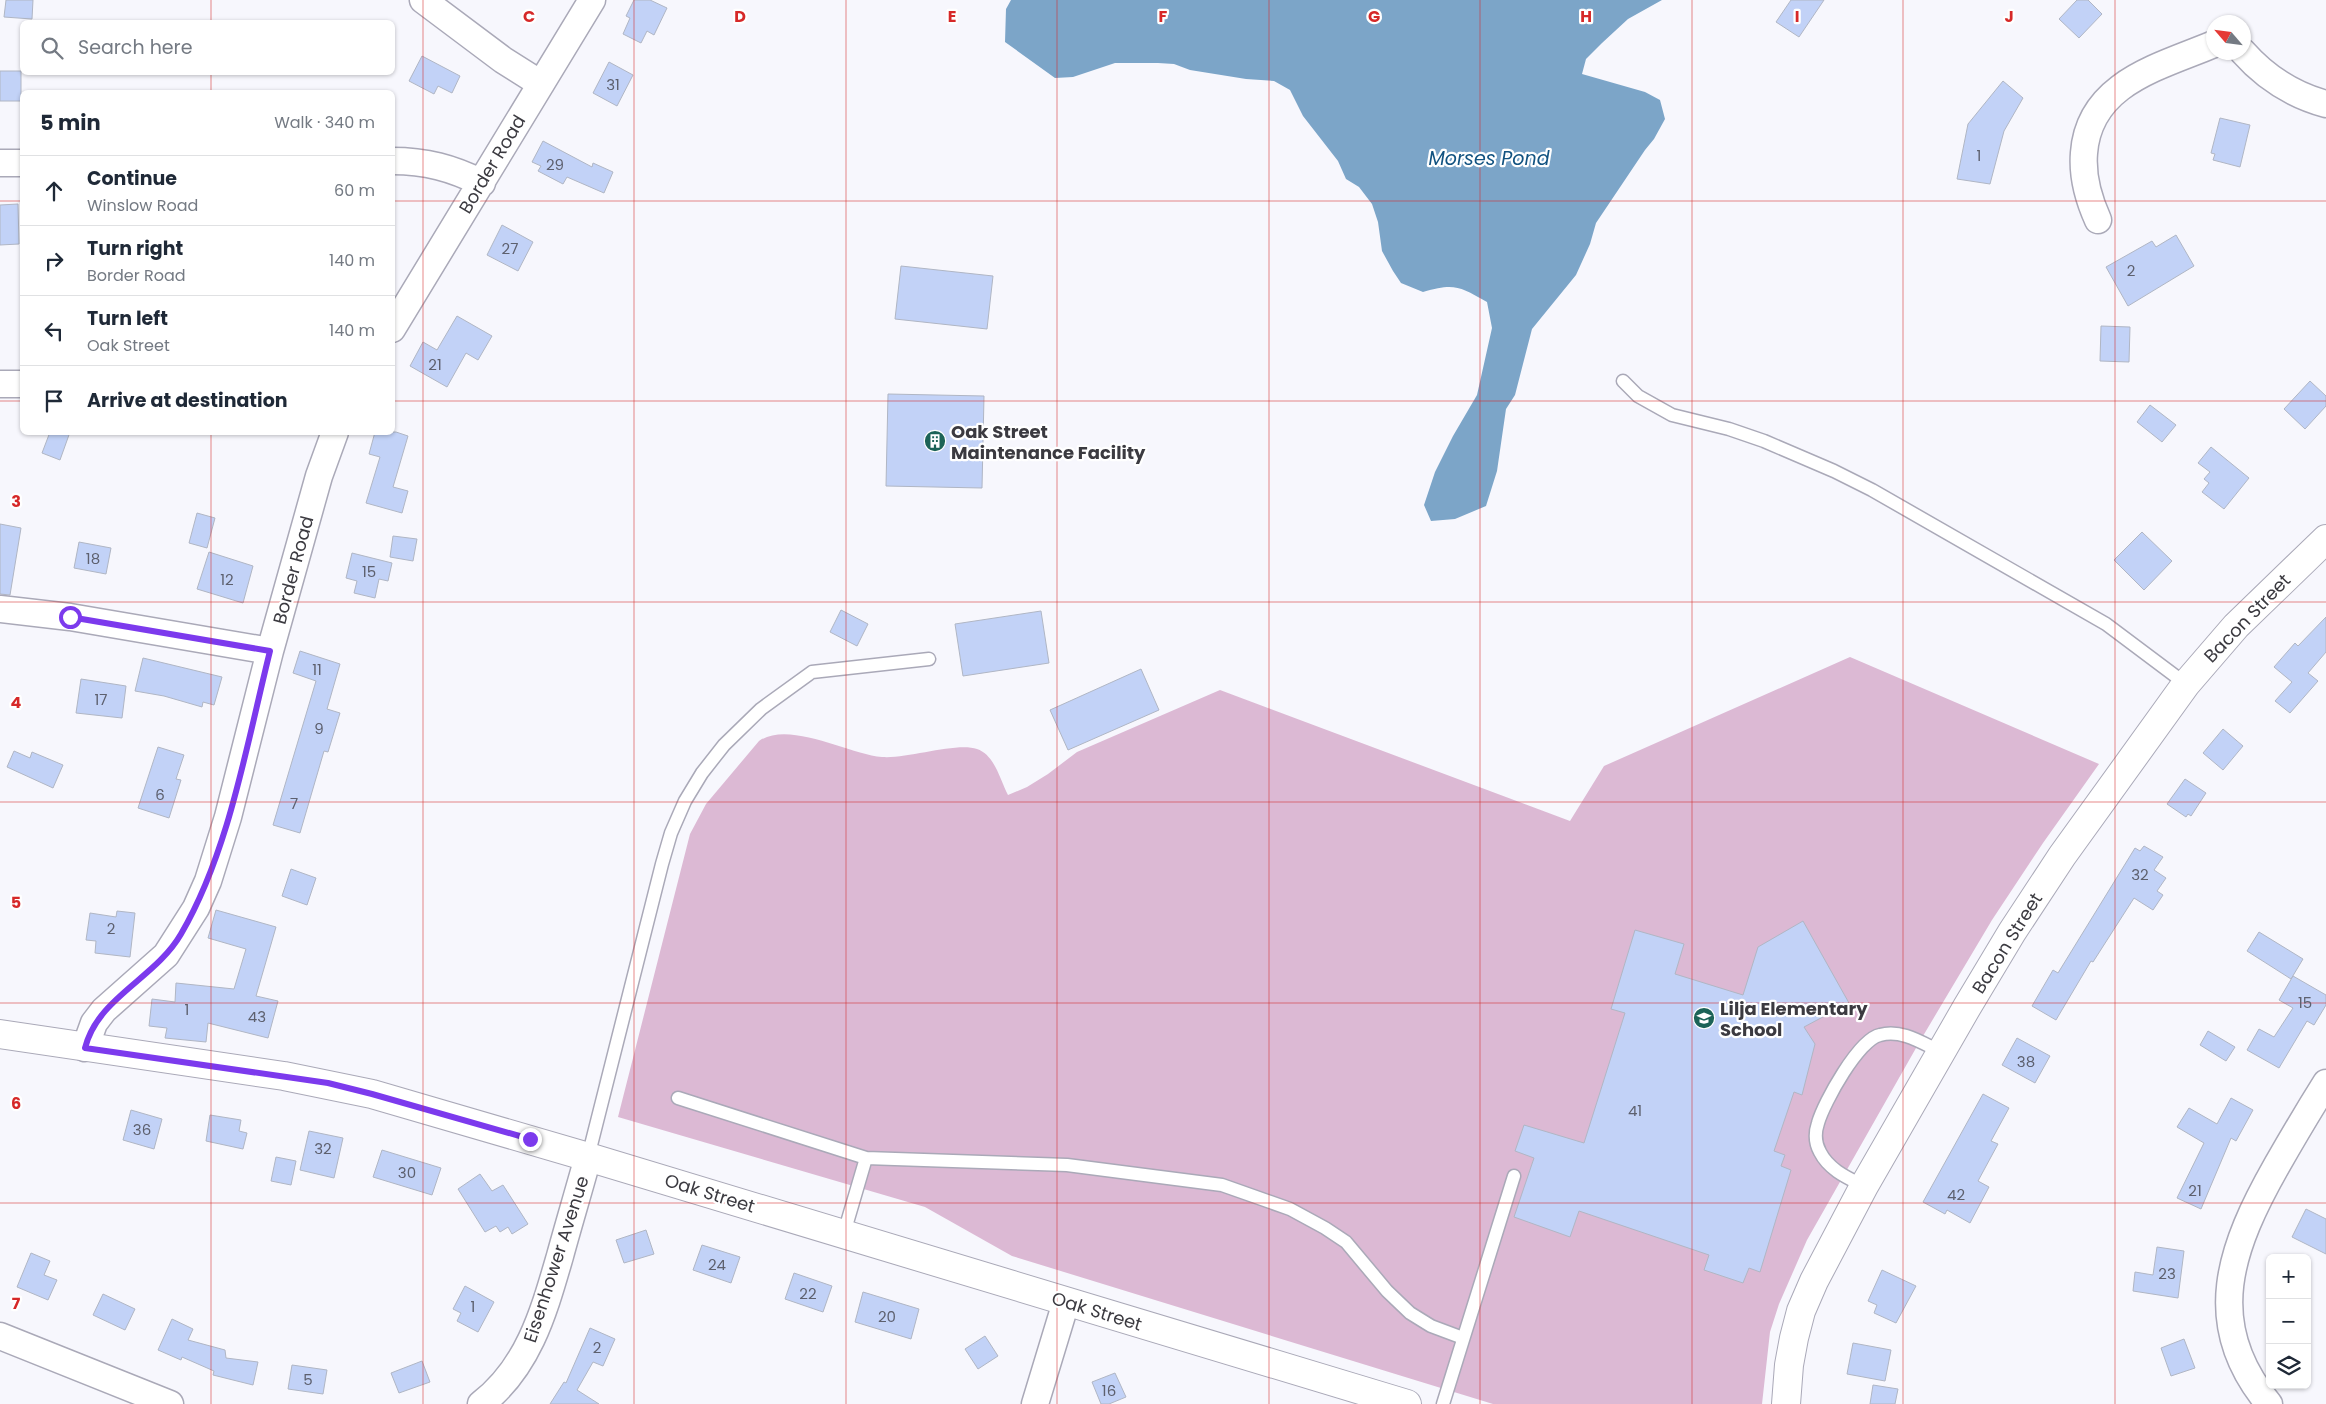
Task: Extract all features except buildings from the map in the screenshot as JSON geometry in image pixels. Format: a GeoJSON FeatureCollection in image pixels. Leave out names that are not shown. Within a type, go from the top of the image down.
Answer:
{"type":"FeatureCollection","features":[{"type":"Feature","properties":{"kind":"street"},"geometry":{"type":"LineString","coordinates":[[423,0],[503,60],[541,84]]}},
{"type":"Feature","properties":{"kind":"street","name":"Border Road"},"geometry":{"type":"LineString","coordinates":[[395,323],[592,0]]}},
{"type":"Feature","properties":{"kind":"street"},"geometry":{"type":"LineString","coordinates":[[2098,220],[2090,202],[2084,180],[2085,142],[2096,111],[2108,97],[2124,84],[2206,47]]}},
{"type":"Feature","properties":{"kind":"street"},"geometry":{"type":"LineString","coordinates":[[2251,59],[2268,76],[2290,91],[2326,104]]}},
{"type":"Feature","properties":{"kind":"street"},"geometry":{"type":"LineString","coordinates":[[395,161],[429,163],[446,167],[482,183]]}},
{"type":"Feature","properties":{"kind":"street"},"geometry":{"type":"LineString","coordinates":[[0,163],[20,163]]}},
{"type":"Feature","properties":{"kind":"street"},"geometry":{"type":"LineString","coordinates":[[0,384],[20,384]]}},
{"type":"Feature","properties":{"kind":"street","name":"Border Road"},"geometry":{"type":"LineString","coordinates":[[85,1048],[94,1023],[104,1010],[146,976],[166,956],[196,908],[211,872],[228,817],[270,651],[319,476],[334,435]]}},
{"type":"Feature","properties":{"kind":"street","name":"Bacon Street"},"geometry":{"type":"LineString","coordinates":[[1786,1404],[1789,1365],[1801,1311],[1828,1251],[2007,940],[2062,856],[2186,684],[2236,626],[2326,540]]}},
{"type":"Feature","properties":{"kind":"street"},"geometry":{"type":"LineString","coordinates":[[0,609],[98,622],[270,651]]}},
{"type":"Feature","properties":{"kind":"street","name":"Oak Street"},"geometry":{"type":"LineString","coordinates":[[0,1034],[328,1083],[453,1116],[588,1156],[1407,1404]]}},
{"type":"Feature","properties":{"kind":"street"},"geometry":{"type":"LineString","coordinates":[[2269,1404],[2257,1390],[2242,1365],[2234,1345],[2228,1296],[2232,1269],[2238,1244],[2262,1191],[2326,1083]]}},
{"type":"Feature","properties":{"kind":"street","name":"Eisenhower Avenue"},"geometry":{"type":"LineString","coordinates":[[481,1404],[512,1374],[526,1352],[536,1331],[549,1295],[588,1156]]}},
{"type":"Feature","properties":{"kind":"street"},"geometry":{"type":"LineString","coordinates":[[1035,1404],[1066,1302]]}},
{"type":"Feature","properties":{"kind":"street"},"geometry":{"type":"LineString","coordinates":[[0,1336],[170,1404]]}},
{"type":"Feature","properties":{"kind":"lane"},"geometry":{"type":"LineString","coordinates":[[1623,381],[1638,396],[1672,415],[1729,429],[1764,441],[1834,471],[1872,490],[2106,624],[2186,684]]}},
{"type":"Feature","properties":{"kind":"lane"},"geometry":{"type":"LineString","coordinates":[[588,1156],[662,864],[675,825],[702,773],[724,745],[761,709],[812,672],[929,659]]}},
{"type":"Feature","properties":{"kind":"lane"},"geometry":{"type":"LineString","coordinates":[[1864,1186],[1829,1166],[1820,1152],[1815,1137],[1818,1123],[1825,1107],[1855,1054],[1865,1042],[1878,1035],[1893,1033],[1906,1036],[1941,1052]]}},
{"type":"Feature","properties":{"kind":"lane"},"geometry":{"type":"LineString","coordinates":[[678,1098],[866,1158],[1066,1165],[1222,1185],[1290,1209],[1325,1228],[1346,1242],[1387,1291],[1410,1313],[1431,1326],[1463,1338]]}},
{"type":"Feature","properties":{"kind":"lane"},"geometry":{"type":"LineString","coordinates":[[844,1233],[866,1158]]}},
{"type":"Feature","properties":{"kind":"lane"},"geometry":{"type":"LineString","coordinates":[[1443,1404],[1514,1176]]}},
{"type":"Feature","properties":{"kind":"shaded area"},"geometry":{"type":"Polygon","coordinates":[[[1850,657],[2099,764],[1992,920],[1920,1041],[1807,1240],[1779,1304],[1770,1332],[1762,1404],[1493,1404],[1012,1256],[925,1207],[618,1117],[690,834],[706,804],[759,741],[772,736],[786,734],[802,736],[868,755],[882,757],[905,756],[968,747],[977,749],[993,762],[1008,795],[1027,787],[1048,774],[1077,752],[1220,690],[1570,821],[1604,766],[1850,657]]]}},
{"type":"Feature","properties":{"kind":"water","name":"Morses Pond"},"geometry":{"type":"Polygon","coordinates":[[[1011,0],[1662,0],[1628,19],[1586,59],[1582,74],[1645,92],[1660,100],[1665,119],[1654,139],[1596,223],[1590,244],[1576,275],[1532,329],[1515,395],[1506,409],[1497,471],[1486,506],[1455,519],[1431,521],[1424,505],[1435,472],[1477,395],[1492,328],[1487,302],[1463,289],[1449,287],[1423,292],[1401,283],[1382,251],[1378,222],[1372,204],[1359,187],[1346,179],[1338,161],[1303,116],[1290,90],[1274,81],[1246,79],[1190,70],[1174,64],[1158,63],[1115,63],[1073,77],[1055,78],[1005,42],[1006,9],[1011,0]]]}},
{"type":"Feature","properties":{"kind":"place","name":"Oak Street Maintenance Facility"},"geometry":{"type":"Point","coordinates":[935,441]}},
{"type":"Feature","properties":{"kind":"place","name":"Lilja Elementary School"},"geometry":{"type":"Point","coordinates":[1704,1018]}},
{"type":"Feature","properties":{"kind":"route"},"geometry":{"type":"LineString","coordinates":[[70,617],[270,651],[228,817],[208,881],[196,908],[166,956],[146,976],[104,1010],[94,1023],[85,1048],[328,1083],[530,1139]]}}]}
